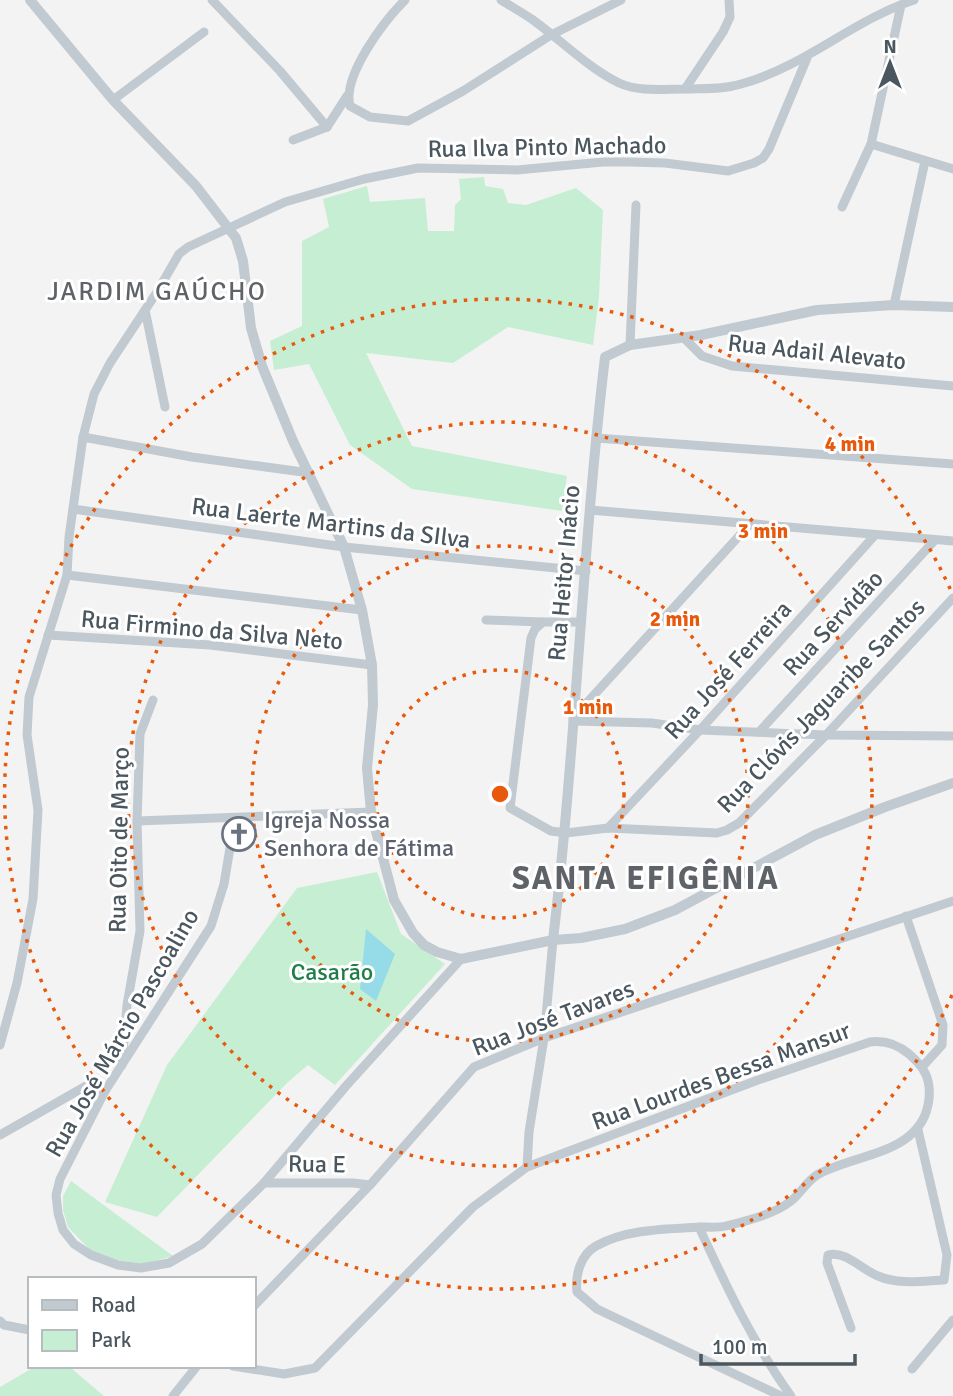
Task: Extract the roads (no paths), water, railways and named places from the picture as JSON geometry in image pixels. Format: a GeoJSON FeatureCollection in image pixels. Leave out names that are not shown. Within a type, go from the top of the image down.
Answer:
{"type":"FeatureCollection","features":[{"type":"Feature","properties":{"kind":"street"},"geometry":{"type":"LineString","coordinates":[[30,0],[113,100],[167,154],[236,238],[243,261],[251,328],[262,366],[293,441],[344,547],[362,610],[372,665],[373,705],[367,768],[371,811],[394,900],[413,933],[424,945],[461,960],[554,940],[625,929],[676,910],[815,835],[953,783]]}},
{"type":"Feature","properties":{"kind":"street"},"geometry":{"type":"LineString","coordinates":[[212,0],[280,71],[327,127]]}},
{"type":"Feature","properties":{"kind":"street"},"geometry":{"type":"LineString","coordinates":[[349,101],[352,78],[387,18],[404,0]]}},
{"type":"Feature","properties":{"kind":"street"},"geometry":{"type":"LineString","coordinates":[[501,0],[593,67],[622,84],[656,90],[740,85],[807,58],[850,31],[914,0]]}},
{"type":"Feature","properties":{"kind":"street"},"geometry":{"type":"LineString","coordinates":[[685,89],[723,32],[730,17],[729,0]]}},
{"type":"Feature","properties":{"kind":"street"},"geometry":{"type":"LineString","coordinates":[[349,101],[370,117],[408,121],[463,91],[551,35],[614,2]]}},
{"type":"Feature","properties":{"kind":"street"},"geometry":{"type":"LineString","coordinates":[[842,207],[871,144],[901,5]]}},
{"type":"Feature","properties":{"kind":"street"},"geometry":{"type":"LineString","coordinates":[[113,100],[204,32]]}},
{"type":"Feature","properties":{"kind":"street","name":"Rua Ilva Pinto Machado"},"geometry":{"type":"LineString","coordinates":[[0,1045],[17,983],[33,899],[38,810],[27,735],[29,697],[67,575],[83,437],[94,394],[110,363],[179,254],[188,247],[285,202],[364,179],[418,168],[517,170],[603,162],[665,163],[728,171],[745,166],[763,158],[769,149],[807,58]]}},
{"type":"Feature","properties":{"kind":"street"},"geometry":{"type":"LineString","coordinates":[[293,140],[327,127],[339,106],[349,101]]}},
{"type":"Feature","properties":{"kind":"street"},"geometry":{"type":"LineString","coordinates":[[871,144],[953,169]]}},
{"type":"Feature","properties":{"kind":"street"},"geometry":{"type":"LineString","coordinates":[[894,305],[925,161]]}},
{"type":"Feature","properties":{"kind":"street"},"geometry":{"type":"LineString","coordinates":[[636,205],[630,345],[684,338],[817,310],[894,305],[953,307]]}},
{"type":"Feature","properties":{"kind":"street"},"geometry":{"type":"LineString","coordinates":[[145,310],[165,407]]}},
{"type":"Feature","properties":{"kind":"street","name":"Rua Adail Alevato"},"geometry":{"type":"LineString","coordinates":[[684,338],[702,356],[732,366],[953,386]]}},
{"type":"Feature","properties":{"kind":"street","name":"Rua Heitor Inácio"},"geometry":{"type":"LineString","coordinates":[[527,1167],[528,1132],[544,1038],[566,833],[590,510],[605,357],[630,345]]}},
{"type":"Feature","properties":{"kind":"street"},"geometry":{"type":"LineString","coordinates":[[83,437],[192,457],[310,473]]}},
{"type":"Feature","properties":{"kind":"street"},"geometry":{"type":"LineString","coordinates":[[596,438],[953,464]]}},
{"type":"Feature","properties":{"kind":"street","name":"Rua Laerte Martins da SIlva"},"geometry":{"type":"LineString","coordinates":[[73,509],[344,547],[586,571]]}},
{"type":"Feature","properties":{"kind":"street"},"geometry":{"type":"LineString","coordinates":[[590,510],[953,541]]}},
{"type":"Feature","properties":{"kind":"street"},"geometry":{"type":"LineString","coordinates":[[573,720],[750,524]]}},
{"type":"Feature","properties":{"kind":"street","name":"Rua José Ferreira"},"geometry":{"type":"LineString","coordinates":[[608,828],[875,535]]}},
{"type":"Feature","properties":{"kind":"street","name":"Rua Servidão"},"geometry":{"type":"LineString","coordinates":[[759,732],[935,540]]}},
{"type":"Feature","properties":{"kind":"street"},"geometry":{"type":"LineString","coordinates":[[67,575],[362,610]]}},
{"type":"Feature","properties":{"kind":"street","name":"Rua Clóvis Jaguaribe Santos"},"geometry":{"type":"LineString","coordinates":[[543,622],[535,629],[531,638],[510,808],[551,831],[566,833],[608,828],[717,833],[739,823],[826,735],[953,598]]}},
{"type":"Feature","properties":{"kind":"street"},"geometry":{"type":"LineString","coordinates":[[486,620],[581,622]]}},
{"type":"Feature","properties":{"kind":"street","name":"Rua Firmino da Silva Neto"},"geometry":{"type":"LineString","coordinates":[[48,635],[210,645],[372,665]]}},
{"type":"Feature","properties":{"kind":"street","name":"Rua Oito de Março"},"geometry":{"type":"LineString","coordinates":[[121,1066],[127,1004],[140,931],[137,821],[140,734],[153,700]]}},
{"type":"Feature","properties":{"kind":"street"},"geometry":{"type":"LineString","coordinates":[[573,720],[652,723],[700,730],[953,736]]}},
{"type":"Feature","properties":{"kind":"street"},"geometry":{"type":"LineString","coordinates":[[137,821],[371,811]]}},
{"type":"Feature","properties":{"kind":"street","name":"Rua José Márcio Pascoalino"},"geometry":{"type":"LineString","coordinates":[[235,818],[224,884],[211,926],[105,1091],[61,1179],[56,1195],[63,1230],[74,1244],[91,1255],[118,1265],[141,1268],[169,1263],[202,1244],[264,1183],[346,1086],[461,960]]}},
{"type":"Feature","properties":{"kind":"street","name":"Rua José Tavares"},"geometry":{"type":"LineString","coordinates":[[256,1304],[370,1185],[474,1067],[544,1038],[953,901]]}},
{"type":"Feature","properties":{"kind":"street"},"geometry":{"type":"LineString","coordinates":[[780,1396],[597,1310],[577,1292],[575,1280],[579,1267],[593,1248],[620,1235],[723,1227],[774,1210],[789,1202],[818,1174],[891,1147],[918,1130],[928,1110],[929,1093],[923,1066],[942,1045],[943,1025],[906,916]]}},
{"type":"Feature","properties":{"kind":"street","name":"Rua Lourdes Bessa Mansur"},"geometry":{"type":"LineString","coordinates":[[246,1368],[284,1374],[315,1368],[473,1207],[527,1167],[758,1080],[870,1042],[889,1042],[901,1047],[923,1066]]}},
{"type":"Feature","properties":{"kind":"street"},"geometry":{"type":"LineString","coordinates":[[0,1135],[86,1086],[105,1091]]}},
{"type":"Feature","properties":{"kind":"street"},"geometry":{"type":"LineString","coordinates":[[850,1328],[827,1263],[828,1255],[840,1254],[874,1275],[892,1281],[949,1281],[947,1255],[918,1130]]}},
{"type":"Feature","properties":{"kind":"street","name":"Rua E"},"geometry":{"type":"LineString","coordinates":[[264,1183],[370,1185]]}},
{"type":"Feature","properties":{"kind":"street"},"geometry":{"type":"LineString","coordinates":[[699,1227],[740,1315],[791,1396]]}},
{"type":"Feature","properties":{"kind":"street"},"geometry":{"type":"LineString","coordinates":[[912,1369],[953,1320]]}},
{"type":"Feature","properties":{"kind":"street"},"geometry":{"type":"LineString","coordinates":[[0,1336],[4,1323],[28,1330]]}},
{"type":"Feature","properties":{"kind":"street"},"geometry":{"type":"LineString","coordinates":[[173,1396],[195,1368]]}},
{"type":"Feature","properties":{"kind":"water"},"geometry":{"type":"Polygon","coordinates":[[[366,929],[395,954],[376,1001],[360,989],[366,929]]]}},
{"type":"Feature","properties":{"kind":"place","name":"Igreja Nossa Senhora de Fátima"},"geometry":{"type":"Point","coordinates":[239,834]}},
{"type":"Feature","properties":{"kind":"district","name":"JARDIM GAÚCHO"},"geometry":{"type":"Point","coordinates":[157,292]}},
{"type":"Feature","properties":{"kind":"district","name":"SANTA EFIGÊNIA"},"geometry":{"type":"Point","coordinates":[646,878]}},
{"type":"Feature","properties":{"kind":"park label","name":"Casarão"},"geometry":{"type":"Point","coordinates":[332,972]}}]}
